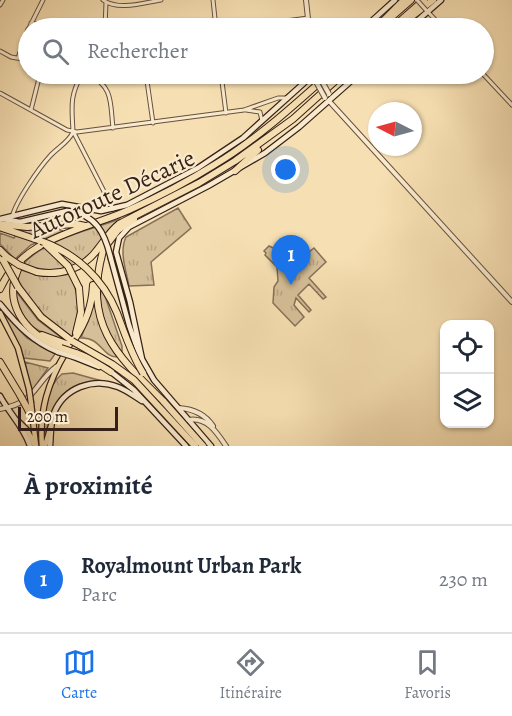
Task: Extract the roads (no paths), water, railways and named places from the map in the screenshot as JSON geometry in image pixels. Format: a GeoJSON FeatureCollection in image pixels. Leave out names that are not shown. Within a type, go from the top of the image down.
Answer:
{"type":"FeatureCollection","features":[{"type":"Feature","properties":{"kind":"highway"},"geometry":{"type":"LineString","coordinates":[[387,18],[404,0]]}},
{"type":"Feature","properties":{"kind":"highway"},"geometry":{"type":"LineString","coordinates":[[390,18],[411,0]]}},
{"type":"Feature","properties":{"kind":"highway"},"geometry":{"type":"LineString","coordinates":[[403,18],[424,0]]}},
{"type":"Feature","properties":{"kind":"highway"},"geometry":{"type":"LineString","coordinates":[[410,18],[433,0]]}},
{"type":"Feature","properties":{"kind":"highway","name":"Autoroute Décarie"},"geometry":{"type":"LineString","coordinates":[[0,289],[10,270],[44,242],[139,206],[217,164],[268,127],[317,84]]}},
{"type":"Feature","properties":{"kind":"highway","name":"Autoroute Décarie"},"geometry":{"type":"LineString","coordinates":[[0,252],[16,264],[37,272],[60,273],[78,267],[94,254],[116,226],[213,176],[263,142],[331,84]]}},
{"type":"Feature","properties":{"kind":"highway"},"geometry":{"type":"LineString","coordinates":[[235,171],[259,149],[263,142]]}},
{"type":"Feature","properties":{"kind":"highway"},"geometry":{"type":"LineString","coordinates":[[74,340],[90,310],[95,268],[103,251],[118,230],[150,209]]}},
{"type":"Feature","properties":{"kind":"highway"},"geometry":{"type":"LineString","coordinates":[[0,226],[31,227],[76,224],[86,226]]}},
{"type":"Feature","properties":{"kind":"highway"},"geometry":{"type":"LineString","coordinates":[[0,226],[58,248],[90,271],[104,288],[115,308],[134,357],[164,402]]}},
{"type":"Feature","properties":{"kind":"highway"},"geometry":{"type":"LineString","coordinates":[[41,241],[66,263],[75,276],[79,288],[81,312],[74,340]]}},
{"type":"Feature","properties":{"kind":"highway"},"geometry":{"type":"LineString","coordinates":[[103,251],[98,279],[98,309],[103,328],[115,350],[203,446]]}},
{"type":"Feature","properties":{"kind":"highway"},"geometry":{"type":"LineString","coordinates":[[0,252],[18,287],[35,311],[59,332],[134,380],[195,446]]}},
{"type":"Feature","properties":{"kind":"highway"},"geometry":{"type":"LineString","coordinates":[[24,257],[14,279],[14,301],[21,319],[48,342],[75,355],[91,359],[111,372]]}},
{"type":"Feature","properties":{"kind":"highway"},"geometry":{"type":"LineString","coordinates":[[59,347],[86,350]]}},
{"type":"Feature","properties":{"kind":"highway"},"geometry":{"type":"LineString","coordinates":[[0,362],[20,395],[29,404],[34,422]]}},
{"type":"Feature","properties":{"kind":"main road"},"geometry":{"type":"LineString","coordinates":[[375,18],[395,0]]}},
{"type":"Feature","properties":{"kind":"main road"},"geometry":{"type":"LineString","coordinates":[[420,18],[441,0]]}},
{"type":"Feature","properties":{"kind":"main road"},"geometry":{"type":"LineString","coordinates":[[0,219],[62,204],[96,210],[113,209],[148,195],[205,164],[243,138],[304,84]]}},
{"type":"Feature","properties":{"kind":"main road"},"geometry":{"type":"LineString","coordinates":[[142,359],[130,302],[116,254],[118,238],[129,227],[235,171],[280,143],[347,84]]}},
{"type":"Feature","properties":{"kind":"main road"},"geometry":{"type":"LineString","coordinates":[[0,219],[20,222],[67,211],[82,214],[95,223],[104,236],[129,325],[150,375],[212,446]]}},
{"type":"Feature","properties":{"kind":"main road"},"geometry":{"type":"LineString","coordinates":[[1,306],[31,338],[59,347]]}},
{"type":"Feature","properties":{"kind":"main road"},"geometry":{"type":"LineString","coordinates":[[0,314],[20,352],[29,389],[29,404]]}},
{"type":"Feature","properties":{"kind":"main road"},"geometry":{"type":"LineString","coordinates":[[44,446],[41,425],[43,403],[58,366],[74,340]]}},
{"type":"Feature","properties":{"kind":"main road"},"geometry":{"type":"LineString","coordinates":[[111,372],[132,387],[186,446]]}},
{"type":"Feature","properties":{"kind":"main road"},"geometry":{"type":"LineString","coordinates":[[44,446],[56,410],[64,398],[87,384],[103,383],[117,386],[146,402]]}},
{"type":"Feature","properties":{"kind":"main road"},"geometry":{"type":"LineString","coordinates":[[0,396],[7,408],[27,430],[36,446]]}},
{"type":"Feature","properties":{"kind":"main road"},"geometry":{"type":"LineString","coordinates":[[173,432],[174,427],[187,420]]}},
{"type":"Feature","properties":{"kind":"main road"},"geometry":{"type":"LineString","coordinates":[[18,421],[30,446]]}},
{"type":"Feature","properties":{"kind":"main road"},"geometry":{"type":"LineString","coordinates":[[34,422],[36,446]]}},
{"type":"Feature","properties":{"kind":"main road"},"geometry":{"type":"LineString","coordinates":[[50,446],[51,426]]}},
{"type":"Feature","properties":{"kind":"street"},"geometry":{"type":"LineString","coordinates":[[34,18],[43,0]]}},
{"type":"Feature","properties":{"kind":"street"},"geometry":{"type":"LineString","coordinates":[[105,1],[111,5],[122,6],[161,0]]}},
{"type":"Feature","properties":{"kind":"street"},"geometry":{"type":"LineString","coordinates":[[213,0],[215,18]]}},
{"type":"Feature","properties":{"kind":"street"},"geometry":{"type":"LineString","coordinates":[[306,0],[308,18]]}},
{"type":"Feature","properties":{"kind":"street"},"geometry":{"type":"LineString","coordinates":[[417,0],[433,18]]}},
{"type":"Feature","properties":{"kind":"street"},"geometry":{"type":"LineString","coordinates":[[105,1],[105,18]]}},
{"type":"Feature","properties":{"kind":"street"},"geometry":{"type":"LineString","coordinates":[[0,51],[18,58]]}},
{"type":"Feature","properties":{"kind":"street"},"geometry":{"type":"LineString","coordinates":[[30,110],[37,84]]}},
{"type":"Feature","properties":{"kind":"street"},"geometry":{"type":"LineString","coordinates":[[12,217],[38,171],[73,132],[71,102],[77,84]]}},
{"type":"Feature","properties":{"kind":"street"},"geometry":{"type":"LineString","coordinates":[[103,84],[108,90],[111,102],[113,128]]}},
{"type":"Feature","properties":{"kind":"street"},"geometry":{"type":"LineString","coordinates":[[149,84],[153,123]]}},
{"type":"Feature","properties":{"kind":"street"},"geometry":{"type":"LineString","coordinates":[[222,84],[226,112]]}},
{"type":"Feature","properties":{"kind":"street"},"geometry":{"type":"LineString","coordinates":[[321,84],[330,99],[512,302]]}},
{"type":"Feature","properties":{"kind":"street"},"geometry":{"type":"LineString","coordinates":[[492,84],[512,105]]}},
{"type":"Feature","properties":{"kind":"street"},"geometry":{"type":"LineString","coordinates":[[0,93],[73,132],[113,209]]}},
{"type":"Feature","properties":{"kind":"street"},"geometry":{"type":"LineString","coordinates":[[73,132],[244,110],[278,98],[288,98]]}},
{"type":"Feature","properties":{"kind":"street"},"geometry":{"type":"LineString","coordinates":[[244,110],[260,112],[262,122]]}},
{"type":"Feature","properties":{"kind":"street"},"geometry":{"type":"LineString","coordinates":[[0,409],[31,396],[58,366]]}},
{"type":"Feature","properties":{"kind":"street"},"geometry":{"type":"LineString","coordinates":[[177,408],[199,413],[209,420],[226,446]]}},
{"type":"Feature","properties":{"kind":"street"},"geometry":{"type":"LineString","coordinates":[[187,420],[200,420],[215,429]]}},
{"type":"Feature","properties":{"kind":"place","name":"Royalmount Urban Park"},"geometry":{"type":"Point","coordinates":[291,285]}}]}
